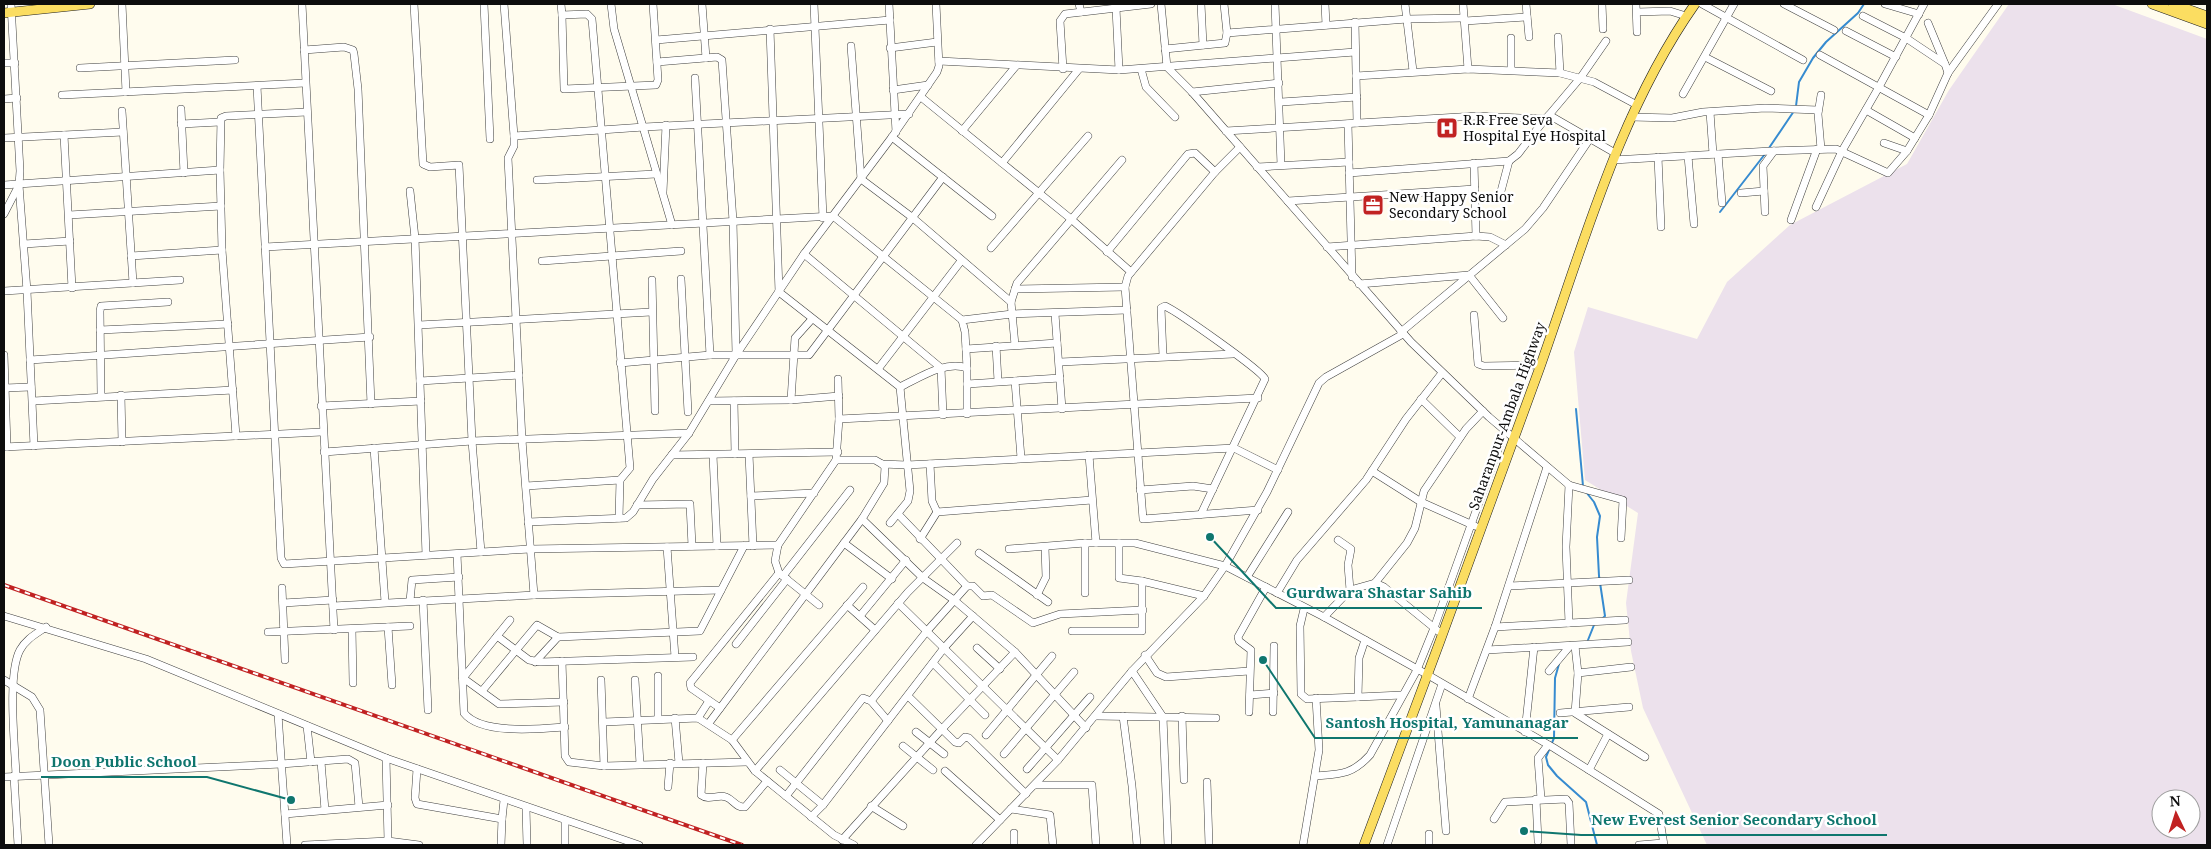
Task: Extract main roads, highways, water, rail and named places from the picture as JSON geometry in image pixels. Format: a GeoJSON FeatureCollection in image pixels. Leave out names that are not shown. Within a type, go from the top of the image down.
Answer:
{"type":"FeatureCollection","features":[{"type":"Feature","properties":{"kind":"main road"},"geometry":{"type":"LineString","coordinates":[[8,10],[90,4]]}},
{"type":"Feature","properties":{"kind":"main road","name":"Saharanpur-Ambala Highway"},"geometry":{"type":"LineString","coordinates":[[1364,845],[1444,636],[1614,156],[1653,69],[1695,4]]}},
{"type":"Feature","properties":{"kind":"main road"},"geometry":{"type":"LineString","coordinates":[[2152,4],[2207,24]]}},
{"type":"Feature","properties":{"kind":"main road"},"geometry":{"type":"LineString","coordinates":[[2173,4],[2207,16]]}},
{"type":"Feature","properties":{"kind":"waterway"},"geometry":{"type":"LineString","coordinates":[[1796,106],[1799,82],[1813,58],[1826,42],[1858,13],[1864,4]]}},
{"type":"Feature","properties":{"kind":"waterway"},"geometry":{"type":"LineString","coordinates":[[1769,148],[1794,111]]}},
{"type":"Feature","properties":{"kind":"waterway"},"geometry":{"type":"LineString","coordinates":[[1720,212],[1765,154]]}},
{"type":"Feature","properties":{"kind":"waterway"},"geometry":{"type":"LineString","coordinates":[[1576,409],[1583,486]]}},
{"type":"Feature","properties":{"kind":"waterway"},"geometry":{"type":"LineString","coordinates":[[1586,492],[1594,502],[1600,516],[1597,537],[1599,576],[1605,616],[1602,619]]}},
{"type":"Feature","properties":{"kind":"waterway"},"geometry":{"type":"LineString","coordinates":[[1588,640],[1594,625]]}},
{"type":"Feature","properties":{"kind":"waterway"},"geometry":{"type":"LineString","coordinates":[[1559,664],[1555,678],[1554,738],[1546,757],[1548,765],[1557,776],[1586,802],[1597,845]]}},
{"type":"Feature","properties":{"kind":"railway"},"geometry":{"type":"LineString","coordinates":[[4,585],[742,845]]}},
{"type":"Feature","properties":{"kind":"place","name":"R.R Free Seva Hospital Eye Hospital"},"geometry":{"type":"Point","coordinates":[1447,128]}},
{"type":"Feature","properties":{"kind":"place","name":"New Happy Senior Secondary School"},"geometry":{"type":"Point","coordinates":[1373,205]}},
{"type":"Feature","properties":{"kind":"place","name":"Gurdwara Shastar Sahib"},"geometry":{"type":"Point","coordinates":[1210,537]}},
{"type":"Feature","properties":{"kind":"place","name":"Santosh Hospital, Yamunanagar"},"geometry":{"type":"Point","coordinates":[1263,660]}},
{"type":"Feature","properties":{"kind":"place","name":"Doon Public School"},"geometry":{"type":"Point","coordinates":[291,800]}},
{"type":"Feature","properties":{"kind":"place","name":"New Everest Senior Secondary School"},"geometry":{"type":"Point","coordinates":[1524,831]}}]}
